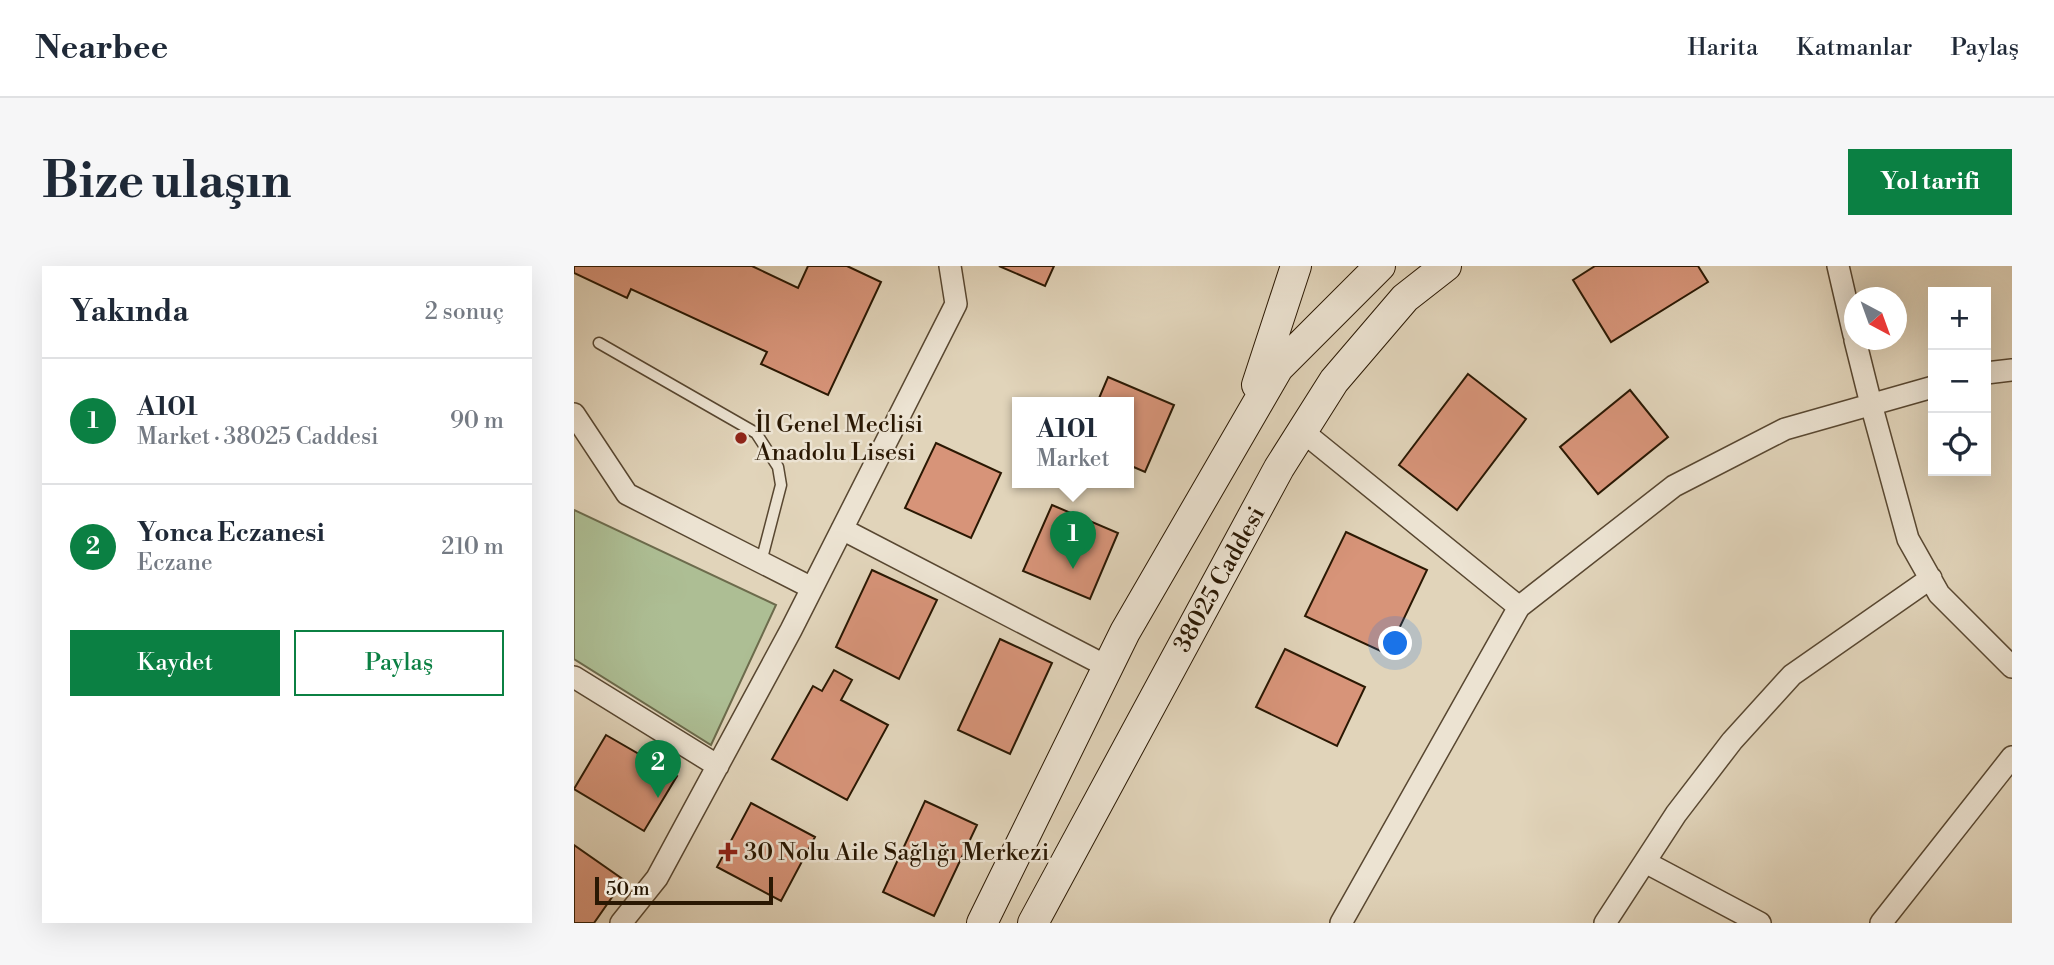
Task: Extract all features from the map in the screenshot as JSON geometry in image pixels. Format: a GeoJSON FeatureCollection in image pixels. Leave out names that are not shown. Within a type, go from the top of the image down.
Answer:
{"type":"FeatureCollection","features":[{"type":"Feature","properties":{"kind":"main road"},"geometry":{"type":"LineString","coordinates":[[1243,428],[1296,266]]}},
{"type":"Feature","properties":{"kind":"main road"},"geometry":{"type":"LineString","coordinates":[[982,923],[1125,632],[1278,368],[1380,266]]}},
{"type":"Feature","properties":{"kind":"main road","name":"38025 Caddesi"},"geometry":{"type":"LineString","coordinates":[[1033,923],[1302,431],[1334,381],[1405,298],[1446,266]]}},
{"type":"Feature","properties":{"kind":"street"},"geometry":{"type":"LineString","coordinates":[[621,923],[657,878],[718,766],[812,589],[956,304],[950,266]]}},
{"type":"Feature","properties":{"kind":"street"},"geometry":{"type":"LineString","coordinates":[[1838,266],[1844,291]]}},
{"type":"Feature","properties":{"kind":"street"},"geometry":{"type":"LineString","coordinates":[[1858,350],[1908,538],[1939,594],[2012,667]]}},
{"type":"Feature","properties":{"kind":"street"},"geometry":{"type":"LineString","coordinates":[[1991,372],[2012,370]]}},
{"type":"Feature","properties":{"kind":"street"},"geometry":{"type":"LineString","coordinates":[[1341,923],[1519,607],[1674,486],[1785,429],[1928,388]]}},
{"type":"Feature","properties":{"kind":"street"},"geometry":{"type":"LineString","coordinates":[[574,414],[627,494],[812,589]]}},
{"type":"Feature","properties":{"kind":"street"},"geometry":{"type":"LineString","coordinates":[[1302,431],[1519,607]]}},
{"type":"Feature","properties":{"kind":"street"},"geometry":{"type":"LineString","coordinates":[[842,529],[1108,667]]}},
{"type":"Feature","properties":{"kind":"street"},"geometry":{"type":"LineString","coordinates":[[1605,923],[1676,814],[1732,741],[1792,675],[1930,578]]}},
{"type":"Feature","properties":{"kind":"street"},"geometry":{"type":"LineString","coordinates":[[574,677],[718,766]]}},
{"type":"Feature","properties":{"kind":"street"},"geometry":{"type":"LineString","coordinates":[[1881,923],[2012,757]]}},
{"type":"Feature","properties":{"kind":"street"},"geometry":{"type":"LineString","coordinates":[[1645,862],[1760,923]]}},
{"type":"Feature","properties":{"kind":"lane"},"geometry":{"type":"LineString","coordinates":[[599,343],[756,433],[778,467],[782,485],[761,562]]}},
{"type":"Feature","properties":{"kind":"green space"},"geometry":{"type":"Polygon","coordinates":[[[574,510],[776,605],[711,745],[574,659],[574,510]]]}},
{"type":"Feature","properties":{"kind":"building"},"geometry":{"type":"Polygon","coordinates":[[[574,266],[752,266],[798,288],[808,266],[847,266],[881,282],[828,395],[761,364],[767,352],[631,289],[627,298],[574,273],[574,266]]]}},
{"type":"Feature","properties":{"kind":"building"},"geometry":{"type":"Polygon","coordinates":[[[999,266],[1054,266],[1045,286],[999,266]]]}},
{"type":"Feature","properties":{"kind":"building"},"geometry":{"type":"Polygon","coordinates":[[[1595,266],[1698,266],[1708,282],[1611,342],[1573,280],[1595,266]]]}},
{"type":"Feature","properties":{"kind":"building"},"geometry":{"type":"Polygon","coordinates":[[[1468,374],[1526,419],[1457,510],[1399,465],[1468,374]]]}},
{"type":"Feature","properties":{"kind":"building"},"geometry":{"type":"Polygon","coordinates":[[[1108,377],[1174,405],[1145,472],[1134,467],[1134,397],[1100,397],[1108,377]]]}},
{"type":"Feature","properties":{"kind":"building"},"geometry":{"type":"Polygon","coordinates":[[[1630,390],[1668,437],[1598,494],[1560,447],[1630,390]]]}},
{"type":"Feature","properties":{"kind":"building"},"geometry":{"type":"Polygon","coordinates":[[[936,443],[1001,473],[971,538],[905,508],[936,443]]]}},
{"type":"Feature","properties":{"kind":"building"},"geometry":{"type":"Polygon","coordinates":[[[1052,505],[1118,533],[1090,599],[1023,571],[1052,505]]]}},
{"type":"Feature","properties":{"kind":"building"},"geometry":{"type":"Polygon","coordinates":[[[1346,532],[1427,570],[1387,654],[1305,616],[1346,532]]]}},
{"type":"Feature","properties":{"kind":"building"},"geometry":{"type":"Polygon","coordinates":[[[872,570],[937,600],[899,679],[836,647],[872,570]]]}},
{"type":"Feature","properties":{"kind":"building"},"geometry":{"type":"Polygon","coordinates":[[[1000,639],[1052,663],[1010,754],[958,730],[1000,639]]]}},
{"type":"Feature","properties":{"kind":"building"},"geometry":{"type":"Polygon","coordinates":[[[1285,649],[1365,687],[1337,746],[1256,707],[1285,649]]]}},
{"type":"Feature","properties":{"kind":"building"},"geometry":{"type":"Polygon","coordinates":[[[834,670],[852,680],[841,700],[888,725],[847,800],[772,759],[813,686],[822,691],[834,670]]]}},
{"type":"Feature","properties":{"kind":"building"},"geometry":{"type":"Polygon","coordinates":[[[606,735],[677,776],[644,831],[574,789],[606,735]]]}},
{"type":"Feature","properties":{"kind":"building"},"geometry":{"type":"Polygon","coordinates":[[[925,801],[977,825],[934,916],[883,892],[925,801]]]}},
{"type":"Feature","properties":{"kind":"building"},"geometry":{"type":"Polygon","coordinates":[[[751,803],[815,837],[781,901],[717,867],[751,803]]]}},
{"type":"Feature","properties":{"kind":"building"},"geometry":{"type":"Polygon","coordinates":[[[574,845],[624,880],[594,923],[574,923],[574,845]]]}},
{"type":"Feature","properties":{"kind":"place","name":"İl Genel Meclisi Anadolu Lisesi"},"geometry":{"type":"Point","coordinates":[741,438]}},
{"type":"Feature","properties":{"kind":"place","name":"A101"},"geometry":{"type":"Point","coordinates":[1073,569]}},
{"type":"Feature","properties":{"kind":"place","name":"Yonca Eczanesi"},"geometry":{"type":"Point","coordinates":[658,798]}},
{"type":"Feature","properties":{"kind":"place","name":"30 Nolu Aile Sağlığı Merkezi"},"geometry":{"type":"Point","coordinates":[728,852]}}]}
